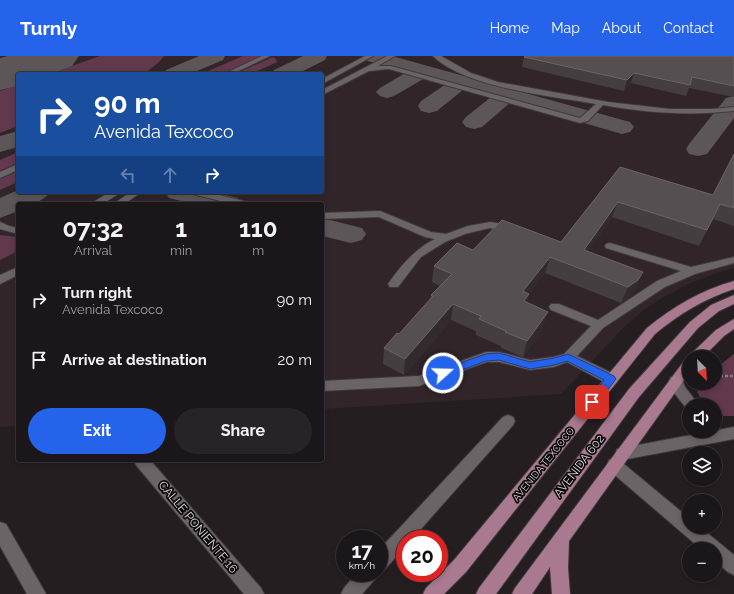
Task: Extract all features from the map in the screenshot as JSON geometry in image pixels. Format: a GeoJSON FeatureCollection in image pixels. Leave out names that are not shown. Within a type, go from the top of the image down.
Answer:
{"type":"FeatureCollection","features":[{"type":"Feature","properties":{"kind":"main road","name":"AVENIDA TEXCOCO"},"geometry":{"type":"LineString","coordinates":[[432,594],[460,566],[643,340],[665,319],[695,300],[734,285]]}},
{"type":"Feature","properties":{"kind":"main road","name":"AVENIDA 602"},"geometry":{"type":"LineString","coordinates":[[485,594],[634,393],[694,325],[715,308],[734,299]]}},
{"type":"Feature","properties":{"kind":"main road"},"geometry":{"type":"LineString","coordinates":[[702,350],[720,333],[734,323]]}},
{"type":"Feature","properties":{"kind":"main road"},"geometry":{"type":"LineString","coordinates":[[521,594],[682,373]]}},
{"type":"Feature","properties":{"kind":"main road"},"geometry":{"type":"LineString","coordinates":[[561,539],[559,568],[561,594]]}},
{"type":"Feature","properties":{"kind":"street"},"geometry":{"type":"LineString","coordinates":[[231,72],[267,56]]}},
{"type":"Feature","properties":{"kind":"street"},"geometry":{"type":"LineString","coordinates":[[324,81],[370,56]]}},
{"type":"Feature","properties":{"kind":"street"},"geometry":{"type":"LineString","coordinates":[[324,92],[392,56]]}},
{"type":"Feature","properties":{"kind":"street"},"geometry":{"type":"LineString","coordinates":[[436,56],[469,74],[506,86],[596,103],[655,111],[692,113],[734,109]]}},
{"type":"Feature","properties":{"kind":"street"},"geometry":{"type":"LineString","coordinates":[[385,60],[385,64],[389,67]]}},
{"type":"Feature","properties":{"kind":"street"},"geometry":{"type":"LineString","coordinates":[[368,69],[389,67],[578,120],[585,119],[596,103]]}},
{"type":"Feature","properties":{"kind":"street"},"geometry":{"type":"LineString","coordinates":[[0,174],[16,168]]}},
{"type":"Feature","properties":{"kind":"street"},"geometry":{"type":"LineString","coordinates":[[99,202],[114,194]]}},
{"type":"Feature","properties":{"kind":"street"},"geometry":{"type":"LineString","coordinates":[[121,202],[134,194]]}},
{"type":"Feature","properties":{"kind":"street"},"geometry":{"type":"LineString","coordinates":[[204,194],[238,202]]}},
{"type":"Feature","properties":{"kind":"street"},"geometry":{"type":"LineString","coordinates":[[324,216],[385,215],[433,236],[441,237],[490,225],[504,227],[524,233]]}},
{"type":"Feature","properties":{"kind":"street"},"geometry":{"type":"LineString","coordinates":[[0,226],[6,229],[16,231]]}},
{"type":"Feature","properties":{"kind":"street"},"geometry":{"type":"LineString","coordinates":[[394,284],[417,254],[424,238],[422,231]]}},
{"type":"Feature","properties":{"kind":"street"},"geometry":{"type":"LineString","coordinates":[[417,254],[430,245],[457,234]]}},
{"type":"Feature","properties":{"kind":"street"},"geometry":{"type":"LineString","coordinates":[[610,246],[691,271]]}},
{"type":"Feature","properties":{"kind":"street"},"geometry":{"type":"LineString","coordinates":[[324,386],[419,381],[486,357],[499,356],[530,365],[554,362],[568,357],[599,324],[661,284],[691,271],[734,260]]}},
{"type":"Feature","properties":{"kind":"street"},"geometry":{"type":"LineString","coordinates":[[0,280],[16,271]]}},
{"type":"Feature","properties":{"kind":"street"},"geometry":{"type":"LineString","coordinates":[[555,307],[599,324]]}},
{"type":"Feature","properties":{"kind":"street"},"geometry":{"type":"LineString","coordinates":[[568,357],[611,379]]}},
{"type":"Feature","properties":{"kind":"street"},"geometry":{"type":"LineString","coordinates":[[676,381],[680,390],[686,398]]}},
{"type":"Feature","properties":{"kind":"street"},"geometry":{"type":"LineString","coordinates":[[388,553],[508,421]]}},
{"type":"Feature","properties":{"kind":"street"},"geometry":{"type":"LineString","coordinates":[[618,460],[727,433]]}},
{"type":"Feature","properties":{"kind":"street"},"geometry":{"type":"LineString","coordinates":[[618,460],[706,542]]}},
{"type":"Feature","properties":{"kind":"street","name":"CALLE PONIENTE 16"},"geometry":{"type":"LineString","coordinates":[[143,462],[255,594]]}},
{"type":"Feature","properties":{"kind":"street"},"geometry":{"type":"LineString","coordinates":[[0,530],[37,594]]}},
{"type":"Feature","properties":{"kind":"street"},"geometry":{"type":"LineString","coordinates":[[722,556],[734,566]]}},
{"type":"Feature","properties":{"kind":"street"},"geometry":{"type":"LineString","coordinates":[[350,594],[361,582]]}},
{"type":"Feature","properties":{"kind":"path"},"geometry":{"type":"LineString","coordinates":[[722,376],[734,376]]}},
{"type":"Feature","properties":{"kind":"shaded area"},"geometry":{"type":"Polygon","coordinates":[[[0,56],[734,56],[734,268],[688,284],[645,309],[626,325],[561,394],[324,409],[324,202],[16,202],[16,426],[0,427],[0,56]]]}},
{"type":"Feature","properties":{"kind":"shaded area"},"geometry":{"type":"Polygon","coordinates":[[[100,56],[164,56],[146,72],[55,72],[100,56]]]}},
{"type":"Feature","properties":{"kind":"shaded area"},"geometry":{"type":"Polygon","coordinates":[[[243,56],[263,56],[227,72],[206,72],[243,56]]]}},
{"type":"Feature","properties":{"kind":"shaded area"},"geometry":{"type":"Polygon","coordinates":[[[273,57],[277,62],[255,72],[239,72],[273,57]]]}},
{"type":"Feature","properties":{"kind":"shaded area"},"geometry":{"type":"Polygon","coordinates":[[[16,86],[16,127],[0,133],[0,91],[16,86]]]}},
{"type":"Feature","properties":{"kind":"shaded area"},"geometry":{"type":"Polygon","coordinates":[[[16,153],[16,164],[0,171],[0,160],[16,153]]]}},
{"type":"Feature","properties":{"kind":"shaded area"},"geometry":{"type":"Polygon","coordinates":[[[16,172],[16,183],[0,190],[0,179],[16,172]]]}},
{"type":"Feature","properties":{"kind":"shaded area"},"geometry":{"type":"Polygon","coordinates":[[[0,235],[16,237],[16,252],[0,260],[0,235]]]}},
{"type":"Feature","properties":{"kind":"shaded area"},"geometry":{"type":"Polygon","coordinates":[[[734,354],[734,416],[722,415],[722,398],[701,398],[697,392],[699,390],[722,390],[722,363],[734,354]]]}},
{"type":"Feature","properties":{"kind":"building"},"geometry":{"type":"Polygon","coordinates":[[[734,56],[734,86],[692,77],[690,85],[634,73],[627,80],[524,57],[734,56]]]}},
{"type":"Feature","properties":{"kind":"building"},"geometry":{"type":"Polygon","coordinates":[[[734,154],[734,208],[720,204],[707,230],[618,202],[584,250],[643,272],[638,280],[628,287],[550,257],[523,291],[529,294],[524,301],[548,312],[527,341],[479,319],[481,316],[453,304],[405,359],[384,348],[397,333],[399,334],[433,296],[431,295],[452,274],[434,266],[457,243],[473,250],[502,220],[561,242],[620,167],[713,195],[734,154]]]}},
{"type":"Feature","properties":{"kind":"taxiway"},"geometry":{"type":"LineString","coordinates":[[178,72],[216,56]]}},
{"type":"Feature","properties":{"kind":"taxiway"},"geometry":{"type":"LineString","coordinates":[[285,72],[318,56]]}},
{"type":"Feature","properties":{"kind":"taxiway"},"geometry":{"type":"LineString","coordinates":[[371,56],[622,127]]}},
{"type":"Feature","properties":{"kind":"taxiway"},"geometry":{"type":"LineString","coordinates":[[387,92],[417,75]]}},
{"type":"Feature","properties":{"kind":"taxiway"},"geometry":{"type":"LineString","coordinates":[[429,106],[456,86]]}},
{"type":"Feature","properties":{"kind":"taxiway"},"geometry":{"type":"LineString","coordinates":[[474,122],[502,99]]}},
{"type":"Feature","properties":{"kind":"taxiway"},"geometry":{"type":"LineString","coordinates":[[698,149],[734,103]]}},
{"type":"Feature","properties":{"kind":"taxiway"},"geometry":{"type":"LineString","coordinates":[[0,145],[16,139]]}},
{"type":"Feature","properties":{"kind":"taxiway"},"geometry":{"type":"LineString","coordinates":[[0,209],[32,194]]}},
{"type":"Feature","properties":{"kind":"taxiway"},"geometry":{"type":"LineString","coordinates":[[187,194],[220,202]]}},
{"type":"Feature","properties":{"kind":"taxiway"},"geometry":{"type":"LineString","coordinates":[[324,227],[351,234]]}},
{"type":"Feature","properties":{"kind":"runway"},"geometry":{"type":"LineString","coordinates":[[0,75],[55,56]]}},
{"type":"Feature","properties":{"kind":"route"},"geometry":{"type":"LineString","coordinates":[[443,373],[486,357],[499,356],[530,365],[554,362],[568,357],[611,379],[592,402]]}}]}
